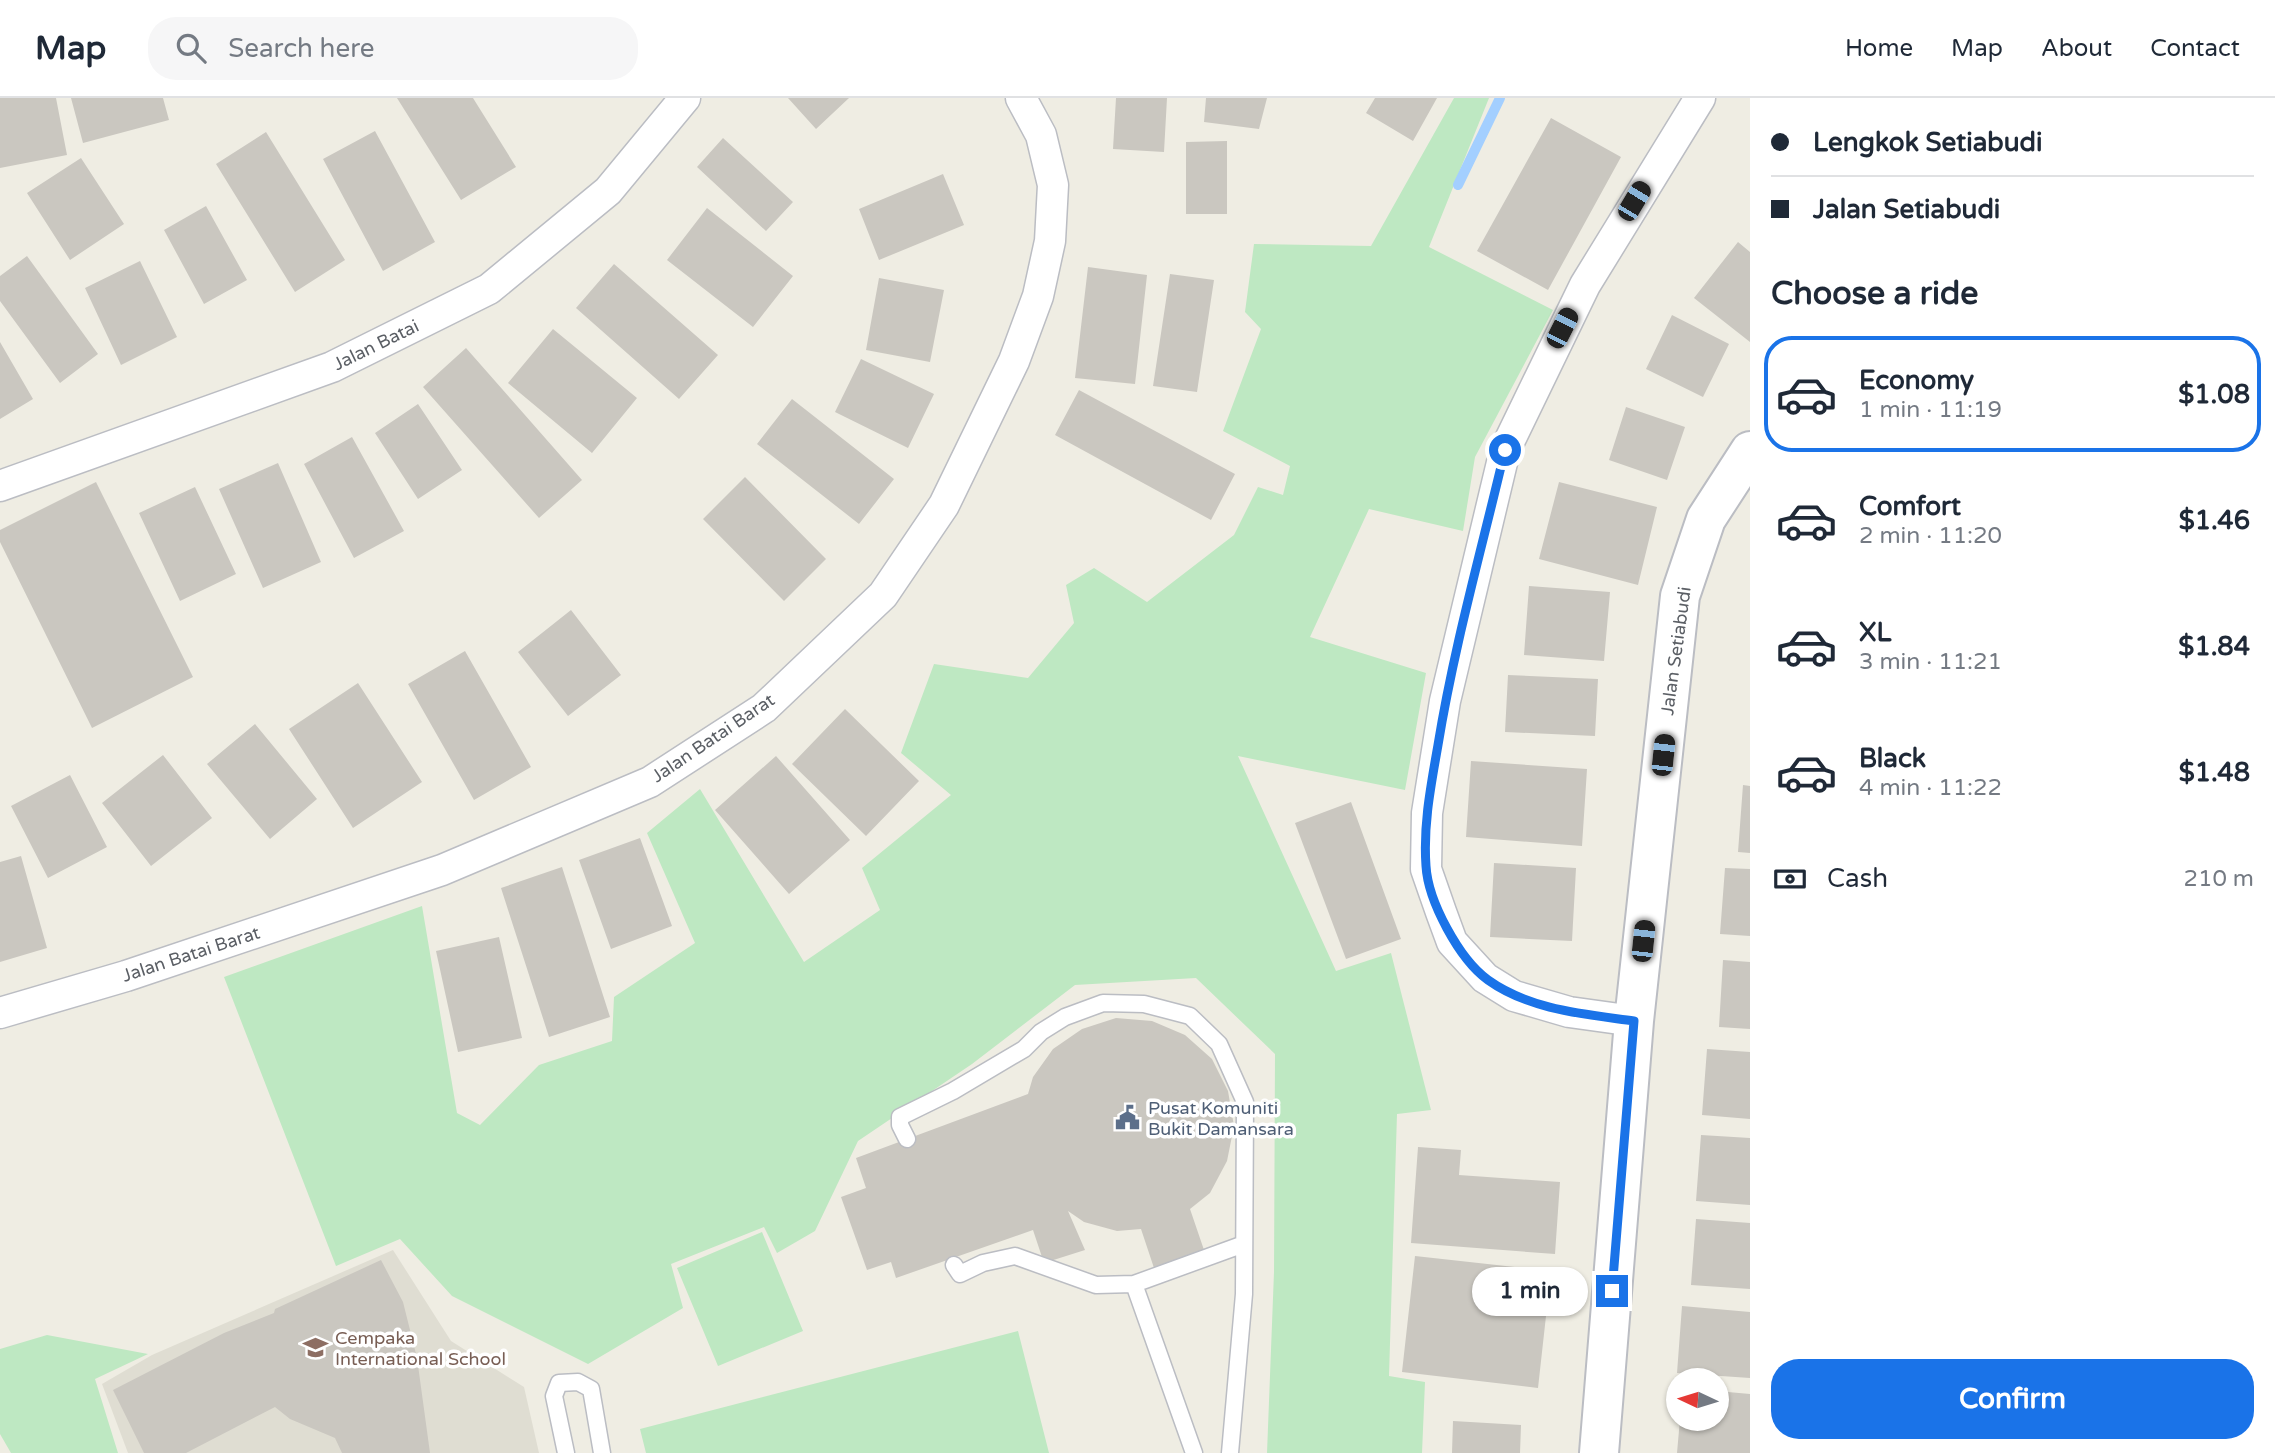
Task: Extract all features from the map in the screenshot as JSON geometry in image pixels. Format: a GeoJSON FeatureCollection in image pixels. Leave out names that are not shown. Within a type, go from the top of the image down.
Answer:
{"type":"FeatureCollection","features":[{"type":"Feature","properties":{"kind":"street","name":"Jalan Batai"},"geometry":{"type":"LineString","coordinates":[[0,486],[332,367],[489,289],[608,191],[685,98]]}},
{"type":"Feature","properties":{"kind":"street","name":"Jalan Batai Barat"},"geometry":{"type":"LineString","coordinates":[[0,1013],[126,976],[442,870],[650,782],[764,708],[883,595],[944,505],[1014,361],[1041,285],[1050,241],[1053,185],[1041,135],[1021,98]]}},
{"type":"Feature","properties":{"kind":"street"},"geometry":{"type":"LineString","coordinates":[[1634,1021],[1569,1012],[1514,996],[1485,978],[1452,942],[1441,912],[1426,869],[1427,813],[1445,701],[1505,450],[1585,285],[1700,98]]}},
{"type":"Feature","properties":{"kind":"street","name":"Jalan Setiabudi"},"geometry":{"type":"LineString","coordinates":[[1599,1453],[1634,1021],[1680,596],[1706,519],[1750,451]]}},
{"type":"Feature","properties":{"kind":"lane"},"geometry":{"type":"LineString","coordinates":[[907,1139],[900,1125],[900,1116],[1014,1055],[1041,1031],[1065,1017],[1103,1003],[1144,1004],[1189,1016],[1219,1044],[1245,1102],[1244,1294],[1230,1453]]}},
{"type":"Feature","properties":{"kind":"lane"},"geometry":{"type":"LineString","coordinates":[[954,1265],[960,1274],[983,1263],[1015,1256],[1096,1285],[1134,1284],[1244,1244]]}},
{"type":"Feature","properties":{"kind":"lane"},"geometry":{"type":"LineString","coordinates":[[1134,1284],[1194,1453]]}},
{"type":"Feature","properties":{"kind":"lane"},"geometry":{"type":"LineString","coordinates":[[566,1453],[554,1396],[559,1383],[578,1382],[591,1390],[602,1453]]}},
{"type":"Feature","properties":{"kind":"shaded area","name":"Cempaka International School"},"geometry":{"type":"Polygon","coordinates":[[[393,1250],[451,1341],[524,1387],[539,1453],[128,1453],[102,1384],[152,1355],[393,1250]]]}},
{"type":"Feature","properties":{"kind":"green space"},"geometry":{"type":"Polygon","coordinates":[[[1454,98],[1489,98],[1429,247],[1553,310],[1475,457],[1463,531],[1369,509],[1310,637],[1426,673],[1405,790],[1238,756],[1336,971],[1391,953],[1431,1110],[1397,1114],[1389,1376],[1425,1382],[1422,1453],[1267,1453],[1274,1272],[1275,1054],[1196,978],[1075,985],[972,1064],[858,1141],[815,1231],[777,1253],[764,1227],[671,1264],[683,1308],[588,1364],[452,1296],[400,1239],[336,1266],[224,977],[422,906],[457,1113],[480,1125],[539,1065],[612,1041],[614,997],[695,943],[647,833],[700,789],[804,962],[880,910],[862,868],[951,795],[901,753],[934,664],[1028,678],[1074,623],[1066,585],[1094,568],[1147,602],[1234,535],[1258,487],[1283,495],[1290,466],[1223,431],[1261,329],[1245,312],[1254,244],[1371,246],[1454,98]]]}},
{"type":"Feature","properties":{"kind":"green space"},"geometry":{"type":"Polygon","coordinates":[[[762,1232],[803,1331],[718,1366],[677,1268],[762,1232]]]}},
{"type":"Feature","properties":{"kind":"green space"},"geometry":{"type":"Polygon","coordinates":[[[1018,1331],[1049,1453],[646,1453],[640,1429],[1018,1331]]]}},
{"type":"Feature","properties":{"kind":"green space"},"geometry":{"type":"Polygon","coordinates":[[[47,1335],[148,1354],[95,1379],[118,1453],[11,1453],[0,1434],[0,1349],[47,1335]]]}},
{"type":"Feature","properties":{"kind":"building"},"geometry":{"type":"Polygon","coordinates":[[[0,98],[56,98],[67,155],[0,168],[0,98]]]}},
{"type":"Feature","properties":{"kind":"building"},"geometry":{"type":"Polygon","coordinates":[[[71,98],[163,98],[169,120],[83,143],[71,98]]]}},
{"type":"Feature","properties":{"kind":"building"},"geometry":{"type":"Polygon","coordinates":[[[397,98],[473,98],[516,167],[461,200],[397,98]]]}},
{"type":"Feature","properties":{"kind":"building"},"geometry":{"type":"Polygon","coordinates":[[[788,98],[849,98],[816,129],[788,98]]]}},
{"type":"Feature","properties":{"kind":"building"},"geometry":{"type":"Polygon","coordinates":[[[1116,98],[1167,98],[1164,152],[1113,149],[1116,98]]]}},
{"type":"Feature","properties":{"kind":"building"},"geometry":{"type":"Polygon","coordinates":[[[1206,98],[1267,98],[1259,129],[1204,122],[1206,98]]]}},
{"type":"Feature","properties":{"kind":"building"},"geometry":{"type":"Polygon","coordinates":[[[1375,98],[1437,98],[1413,141],[1366,113],[1375,98]]]}},
{"type":"Feature","properties":{"kind":"building"},"geometry":{"type":"Polygon","coordinates":[[[1551,118],[1621,157],[1548,290],[1477,251],[1551,118]]]}},
{"type":"Feature","properties":{"kind":"building"},"geometry":{"type":"Polygon","coordinates":[[[375,131],[435,242],[383,271],[323,159],[375,131]]]}},
{"type":"Feature","properties":{"kind":"building"},"geometry":{"type":"Polygon","coordinates":[[[266,132],[345,260],[295,292],[216,164],[266,132]]]}},
{"type":"Feature","properties":{"kind":"building"},"geometry":{"type":"Polygon","coordinates":[[[723,138],[793,202],[766,231],[697,167],[723,138]]]}},
{"type":"Feature","properties":{"kind":"building"},"geometry":{"type":"Polygon","coordinates":[[[1227,141],[1227,214],[1186,214],[1186,142],[1227,141]]]}},
{"type":"Feature","properties":{"kind":"building"},"geometry":{"type":"Polygon","coordinates":[[[81,158],[124,224],[70,260],[27,193],[81,158]]]}},
{"type":"Feature","properties":{"kind":"building"},"geometry":{"type":"Polygon","coordinates":[[[943,174],[964,225],[879,260],[859,209],[943,174]]]}},
{"type":"Feature","properties":{"kind":"building"},"geometry":{"type":"Polygon","coordinates":[[[206,206],[247,280],[204,304],[164,230],[206,206]]]}},
{"type":"Feature","properties":{"kind":"building"},"geometry":{"type":"Polygon","coordinates":[[[707,208],[793,276],[753,327],[667,260],[707,208]]]}},
{"type":"Feature","properties":{"kind":"building"},"geometry":{"type":"Polygon","coordinates":[[[1738,242],[1750,252],[1750,342],[1694,298],[1738,242]]]}},
{"type":"Feature","properties":{"kind":"building"},"geometry":{"type":"Polygon","coordinates":[[[27,256],[98,354],[60,383],[0,301],[0,276],[27,256]]]}},
{"type":"Feature","properties":{"kind":"building"},"geometry":{"type":"Polygon","coordinates":[[[140,261],[177,337],[121,365],[85,288],[140,261]]]}},
{"type":"Feature","properties":{"kind":"building"},"geometry":{"type":"Polygon","coordinates":[[[614,264],[718,355],[679,399],[576,308],[614,264]]]}},
{"type":"Feature","properties":{"kind":"building"},"geometry":{"type":"Polygon","coordinates":[[[1088,267],[1147,275],[1135,384],[1075,378],[1088,267]]]}},
{"type":"Feature","properties":{"kind":"building"},"geometry":{"type":"Polygon","coordinates":[[[1170,274],[1214,280],[1197,392],[1153,386],[1170,274]]]}},
{"type":"Feature","properties":{"kind":"building"},"geometry":{"type":"Polygon","coordinates":[[[879,278],[944,290],[930,362],[866,350],[879,278]]]}},
{"type":"Feature","properties":{"kind":"building"},"geometry":{"type":"Polygon","coordinates":[[[1672,315],[1729,344],[1703,397],[1646,369],[1672,315]]]}},
{"type":"Feature","properties":{"kind":"building"},"geometry":{"type":"Polygon","coordinates":[[[553,329],[637,398],[592,453],[508,383],[553,329]]]}},
{"type":"Feature","properties":{"kind":"building"},"geometry":{"type":"Polygon","coordinates":[[[0,342],[33,399],[0,419],[0,342]]]}},
{"type":"Feature","properties":{"kind":"building"},"geometry":{"type":"Polygon","coordinates":[[[466,348],[582,480],[539,518],[423,387],[466,348]]]}},
{"type":"Feature","properties":{"kind":"building"},"geometry":{"type":"Polygon","coordinates":[[[861,359],[934,394],[908,448],[835,412],[861,359]]]}},
{"type":"Feature","properties":{"kind":"building"},"geometry":{"type":"Polygon","coordinates":[[[1079,390],[1235,474],[1211,520],[1055,435],[1079,390]]]}},
{"type":"Feature","properties":{"kind":"building"},"geometry":{"type":"Polygon","coordinates":[[[792,399],[894,479],[859,524],[757,444],[792,399]]]}},
{"type":"Feature","properties":{"kind":"building"},"geometry":{"type":"Polygon","coordinates":[[[418,404],[462,470],[418,499],[375,433],[418,404]]]}},
{"type":"Feature","properties":{"kind":"building"},"geometry":{"type":"Polygon","coordinates":[[[1626,407],[1685,427],[1667,480],[1609,460],[1626,407]]]}},
{"type":"Feature","properties":{"kind":"building"},"geometry":{"type":"Polygon","coordinates":[[[352,437],[404,531],[354,558],[304,464],[352,437]]]}},
{"type":"Feature","properties":{"kind":"building"},"geometry":{"type":"Polygon","coordinates":[[[278,463],[321,562],[263,588],[219,489],[278,463]]]}},
{"type":"Feature","properties":{"kind":"building"},"geometry":{"type":"Polygon","coordinates":[[[745,477],[826,559],[784,601],[703,519],[745,477]]]}},
{"type":"Feature","properties":{"kind":"building"},"geometry":{"type":"Polygon","coordinates":[[[96,482],[193,677],[92,728],[0,542],[0,530],[96,482]]]}},
{"type":"Feature","properties":{"kind":"building"},"geometry":{"type":"Polygon","coordinates":[[[1559,482],[1657,507],[1638,585],[1539,559],[1559,482]]]}},
{"type":"Feature","properties":{"kind":"building"},"geometry":{"type":"Polygon","coordinates":[[[195,487],[236,574],[180,601],[139,513],[195,487]]]}},
{"type":"Feature","properties":{"kind":"building"},"geometry":{"type":"Polygon","coordinates":[[[1529,586],[1610,592],[1604,661],[1524,655],[1529,586]]]}},
{"type":"Feature","properties":{"kind":"building"},"geometry":{"type":"Polygon","coordinates":[[[571,610],[621,675],[568,716],[518,652],[571,610]]]}},
{"type":"Feature","properties":{"kind":"building"},"geometry":{"type":"Polygon","coordinates":[[[465,651],[531,767],[474,800],[408,684],[465,651]]]}},
{"type":"Feature","properties":{"kind":"building"},"geometry":{"type":"Polygon","coordinates":[[[1508,675],[1598,679],[1595,736],[1505,732],[1508,675]]]}},
{"type":"Feature","properties":{"kind":"building"},"geometry":{"type":"Polygon","coordinates":[[[358,683],[422,782],[353,828],[289,729],[358,683]]]}},
{"type":"Feature","properties":{"kind":"building"},"geometry":{"type":"Polygon","coordinates":[[[845,709],[919,781],[866,836],[792,764],[845,709]]]}},
{"type":"Feature","properties":{"kind":"building"},"geometry":{"type":"Polygon","coordinates":[[[255,724],[317,799],[270,839],[207,764],[255,724]]]}},
{"type":"Feature","properties":{"kind":"building"},"geometry":{"type":"Polygon","coordinates":[[[163,755],[212,818],[151,866],[102,803],[163,755]]]}},
{"type":"Feature","properties":{"kind":"building"},"geometry":{"type":"Polygon","coordinates":[[[776,756],[850,840],[789,894],[715,810],[776,756]]]}},
{"type":"Feature","properties":{"kind":"building"},"geometry":{"type":"Polygon","coordinates":[[[1471,761],[1587,769],[1582,846],[1466,837],[1471,761]]]}},
{"type":"Feature","properties":{"kind":"building"},"geometry":{"type":"Polygon","coordinates":[[[70,775],[107,847],[48,878],[11,806],[70,775]]]}},
{"type":"Feature","properties":{"kind":"building"},"geometry":{"type":"Polygon","coordinates":[[[1743,785],[1750,786],[1750,853],[1738,852],[1743,785]]]}},
{"type":"Feature","properties":{"kind":"building"},"geometry":{"type":"Polygon","coordinates":[[[1351,802],[1401,939],[1346,959],[1295,823],[1351,802]]]}},
{"type":"Feature","properties":{"kind":"building"},"geometry":{"type":"Polygon","coordinates":[[[640,838],[672,926],[611,949],[579,860],[640,838]]]}},
{"type":"Feature","properties":{"kind":"building"},"geometry":{"type":"Polygon","coordinates":[[[21,856],[47,948],[0,962],[0,862],[21,856]]]}},
{"type":"Feature","properties":{"kind":"building"},"geometry":{"type":"Polygon","coordinates":[[[1494,863],[1576,868],[1572,941],[1490,937],[1494,863]]]}},
{"type":"Feature","properties":{"kind":"building"},"geometry":{"type":"Polygon","coordinates":[[[562,867],[610,1017],[549,1037],[501,888],[562,867]]]}},
{"type":"Feature","properties":{"kind":"building"},"geometry":{"type":"Polygon","coordinates":[[[1725,868],[1750,869],[1750,936],[1720,934],[1725,868]]]}},
{"type":"Feature","properties":{"kind":"building"},"geometry":{"type":"Polygon","coordinates":[[[499,937],[522,1038],[458,1052],[436,951],[499,937]]]}},
{"type":"Feature","properties":{"kind":"building"},"geometry":{"type":"Polygon","coordinates":[[[1723,960],[1750,962],[1750,1029],[1719,1027],[1723,960]]]}},
{"type":"Feature","properties":{"kind":"building"},"geometry":{"type":"Polygon","coordinates":[[[1116,1018],[1152,1021],[1185,1035],[1212,1059],[1228,1091],[1234,1126],[1227,1161],[1210,1193],[1190,1209],[1204,1250],[1154,1268],[1141,1229],[1117,1231],[1084,1222],[1068,1211],[1085,1250],[1044,1263],[1033,1230],[896,1278],[891,1262],[867,1270],[841,1197],[866,1188],[856,1158],[1028,1094],[1033,1077],[1053,1049],[1082,1029],[1116,1018]]]}},
{"type":"Feature","properties":{"kind":"building"},"geometry":{"type":"Polygon","coordinates":[[[1707,1049],[1750,1052],[1750,1119],[1702,1115],[1707,1049]]]}},
{"type":"Feature","properties":{"kind":"building"},"geometry":{"type":"Polygon","coordinates":[[[1701,1135],[1750,1138],[1750,1205],[1696,1201],[1701,1135]]]}},
{"type":"Feature","properties":{"kind":"building"},"geometry":{"type":"Polygon","coordinates":[[[1418,1147],[1461,1150],[1459,1175],[1560,1182],[1555,1254],[1411,1243],[1418,1147]]]}},
{"type":"Feature","properties":{"kind":"building"},"geometry":{"type":"Polygon","coordinates":[[[1696,1219],[1750,1223],[1750,1289],[1691,1285],[1696,1219]]]}},
{"type":"Feature","properties":{"kind":"building"},"geometry":{"type":"Polygon","coordinates":[[[1415,1256],[1551,1271],[1538,1388],[1402,1372],[1415,1256]]]}},
{"type":"Feature","properties":{"kind":"building","name":"Cempaka International School"},"geometry":{"type":"Polygon","coordinates":[[[381,1260],[403,1302],[417,1358],[430,1453],[342,1453],[335,1438],[290,1419],[275,1407],[186,1453],[144,1453],[113,1390],[224,1333],[274,1313],[275,1309],[381,1260]]]}},
{"type":"Feature","properties":{"kind":"building"},"geometry":{"type":"Polygon","coordinates":[[[1682,1306],[1750,1312],[1750,1378],[1729,1377],[1729,1368],[1677,1368],[1682,1306]]]}},
{"type":"Feature","properties":{"kind":"building"},"geometry":{"type":"Polygon","coordinates":[[[1729,1392],[1750,1394],[1750,1453],[1677,1453],[1679,1432],[1729,1432],[1729,1392]]]}},
{"type":"Feature","properties":{"kind":"building"},"geometry":{"type":"Polygon","coordinates":[[[1453,1421],[1521,1425],[1520,1453],[1452,1453],[1453,1421]]]}},
{"type":"Feature","properties":{"kind":"waterway"},"geometry":{"type":"LineString","coordinates":[[1458,185],[1500,98]]}},
{"type":"Feature","properties":{"kind":"place","name":"Pusat Komuniti Bukit Damansara"},"geometry":{"type":"Point","coordinates":[1128,1118]}},
{"type":"Feature","properties":{"kind":"place","name":"Cempaka International School"},"geometry":{"type":"Point","coordinates":[315,1348]}},
{"type":"Feature","properties":{"kind":"route"},"geometry":{"type":"LineString","coordinates":[[1505,450],[1445,701],[1427,813],[1426,869],[1452,942],[1485,978],[1514,996],[1569,1012],[1634,1021],[1612,1291]]}}]}
